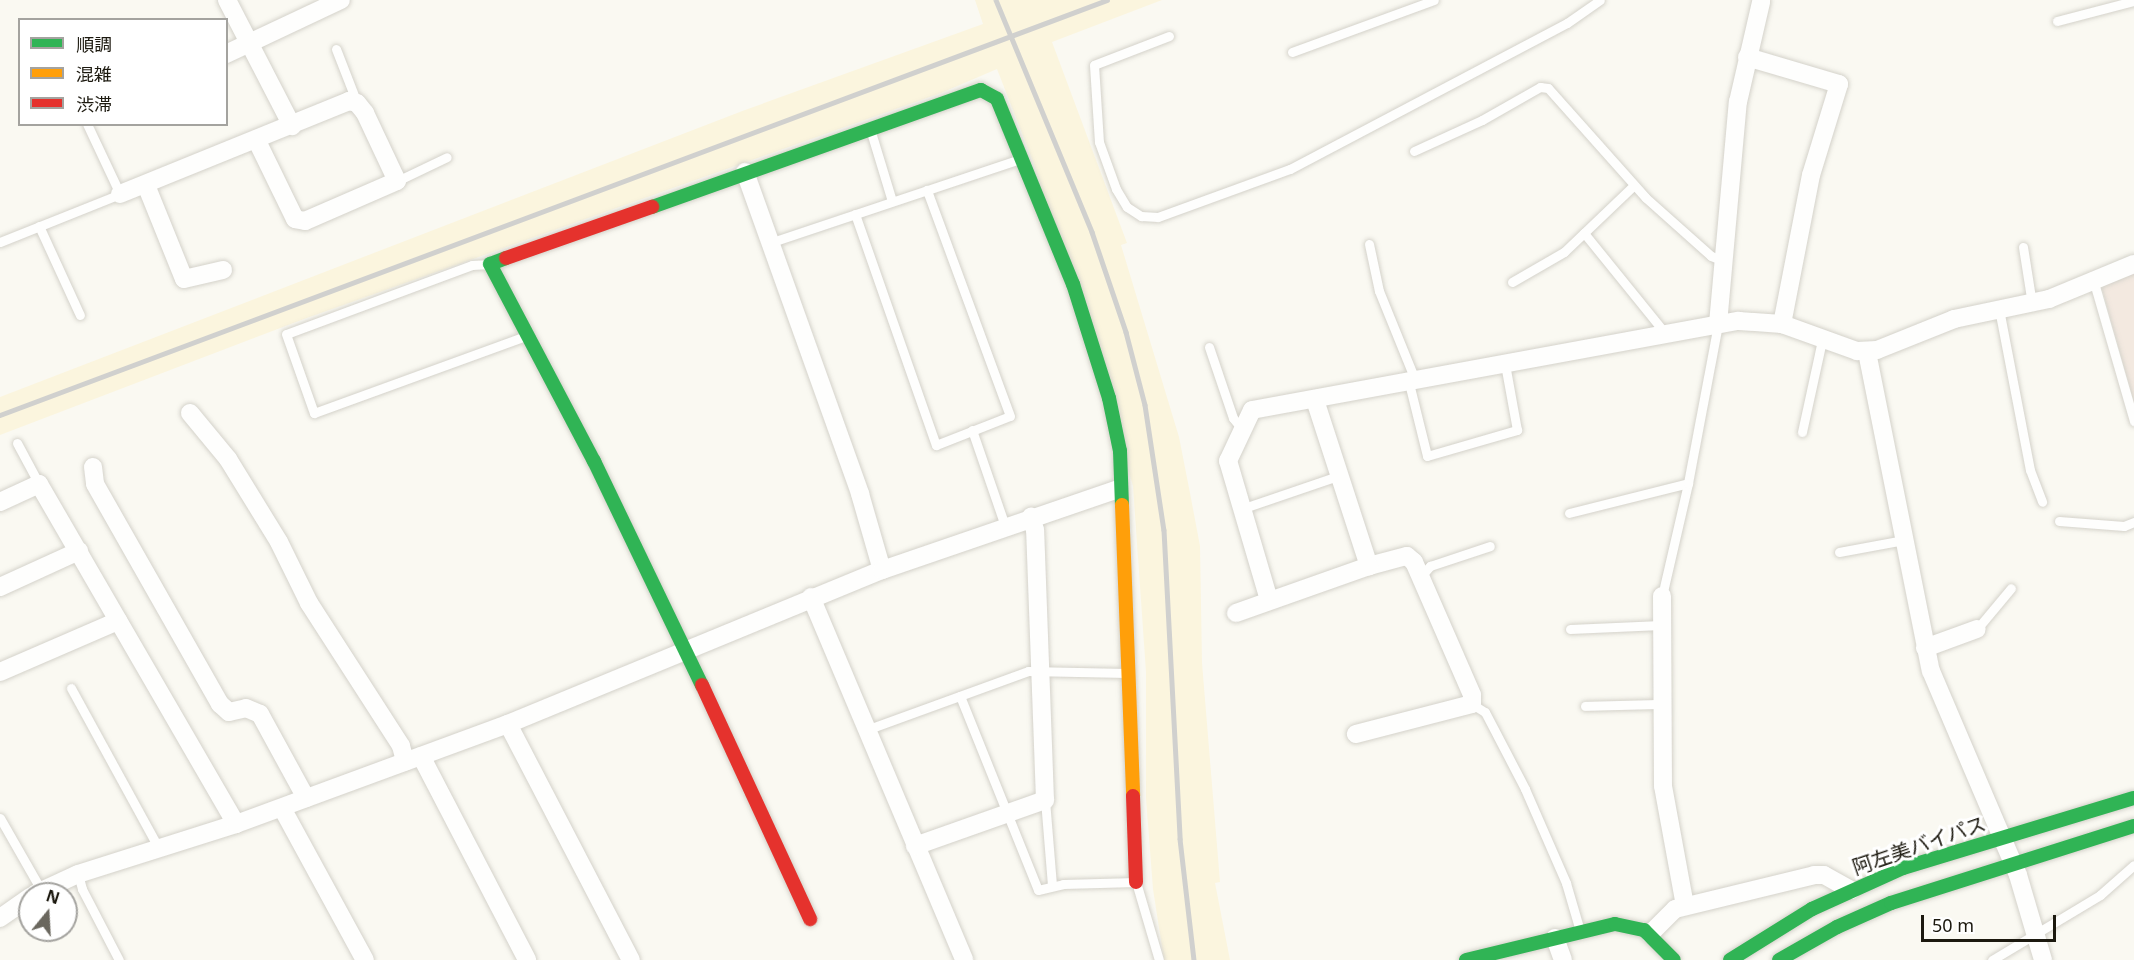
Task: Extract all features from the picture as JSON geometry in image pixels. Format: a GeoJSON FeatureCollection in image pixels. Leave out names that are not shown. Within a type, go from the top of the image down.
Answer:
{"type":"FeatureCollection","features":[{"type":"Feature","properties":{"kind":"street"},"geometry":{"type":"LineString","coordinates":[[227,0],[292,126]]}},
{"type":"Feature","properties":{"kind":"street"},"geometry":{"type":"LineString","coordinates":[[228,53],[251,45],[341,0]]}},
{"type":"Feature","properties":{"kind":"street"},"geometry":{"type":"LineString","coordinates":[[1718,324],[1738,102],[1761,1]]}},
{"type":"Feature","properties":{"kind":"street"},"geometry":{"type":"LineString","coordinates":[[1747,57],[1839,84],[1811,175],[1782,324]]}},
{"type":"Feature","properties":{"kind":"street"},"geometry":{"type":"LineString","coordinates":[[810,919],[686,649],[490,264],[981,90],[997,99],[1022,158],[1073,284],[1109,398],[1123,471],[1119,489],[1137,882]]}},
{"type":"Feature","properties":{"kind":"street"},"geometry":{"type":"LineString","coordinates":[[120,194],[257,141],[349,101],[357,103],[397,181],[305,221],[295,219],[257,141]]}},
{"type":"Feature","properties":{"kind":"street"},"geometry":{"type":"LineString","coordinates":[[745,172],[860,494],[882,570]]}},
{"type":"Feature","properties":{"kind":"street"},"geometry":{"type":"LineString","coordinates":[[146,185],[184,279],[223,270]]}},
{"type":"Feature","properties":{"kind":"street"},"geometry":{"type":"LineString","coordinates":[[1269,600],[1244,508],[1228,461],[1241,428],[1252,410],[1738,321],[1782,324],[1867,352],[1887,348],[1954,319],[2032,304],[2093,278],[2134,264]]}},
{"type":"Feature","properties":{"kind":"street"},"geometry":{"type":"LineString","coordinates":[[1867,352],[1925,648],[1938,690],[2013,862],[2043,960]]}},
{"type":"Feature","properties":{"kind":"street"},"geometry":{"type":"LineString","coordinates":[[1315,400],[1338,476],[1370,566]]}},
{"type":"Feature","properties":{"kind":"street"},"geometry":{"type":"LineString","coordinates":[[190,413],[228,459],[279,542],[309,603],[401,746],[413,758],[527,960]]}},
{"type":"Feature","properties":{"kind":"street"},"geometry":{"type":"LineString","coordinates":[[93,467],[95,484],[220,704],[229,712],[246,708],[260,714],[306,798]]}},
{"type":"Feature","properties":{"kind":"street"},"geometry":{"type":"LineString","coordinates":[[0,502],[39,484],[236,824]]}},
{"type":"Feature","properties":{"kind":"street"},"geometry":{"type":"LineString","coordinates":[[61,882],[78,874],[282,808],[508,724],[811,597],[1005,526],[1119,489]]}},
{"type":"Feature","properties":{"kind":"street"},"geometry":{"type":"LineString","coordinates":[[915,846],[1045,800],[1041,673],[1031,517]]}},
{"type":"Feature","properties":{"kind":"street"},"geometry":{"type":"LineString","coordinates":[[0,587],[79,551]]}},
{"type":"Feature","properties":{"kind":"street"},"geometry":{"type":"LineString","coordinates":[[1236,613],[1370,566],[1407,556],[1423,574],[1472,694],[1472,704],[1356,734]]}},
{"type":"Feature","properties":{"kind":"street"},"geometry":{"type":"LineString","coordinates":[[1662,596],[1663,786],[1685,906]]}},
{"type":"Feature","properties":{"kind":"street"},"geometry":{"type":"LineString","coordinates":[[811,597],[964,960]]}},
{"type":"Feature","properties":{"kind":"street"},"geometry":{"type":"LineString","coordinates":[[0,672],[118,621]]}},
{"type":"Feature","properties":{"kind":"street"},"geometry":{"type":"LineString","coordinates":[[1925,648],[1977,629]]}},
{"type":"Feature","properties":{"kind":"street"},"geometry":{"type":"LineString","coordinates":[[508,724],[630,960]]}},
{"type":"Feature","properties":{"kind":"street","name":"阿左美バイパス"},"geometry":{"type":"LineString","coordinates":[[1730,960],[1785,924],[1851,890],[1903,868],[2134,798]]}},
{"type":"Feature","properties":{"kind":"street"},"geometry":{"type":"LineString","coordinates":[[282,808],[365,960]]}},
{"type":"Feature","properties":{"kind":"street"},"geometry":{"type":"LineString","coordinates":[[1779,960],[1870,912],[2013,862],[2134,826]]}},
{"type":"Feature","properties":{"kind":"street"},"geometry":{"type":"LineString","coordinates":[[1650,934],[1665,915],[1685,906],[1814,875],[1824,875],[1851,890]]}},
{"type":"Feature","properties":{"kind":"street"},"geometry":{"type":"LineString","coordinates":[[0,918],[18,906]]}},
{"type":"Feature","properties":{"kind":"street"},"geometry":{"type":"LineString","coordinates":[[1466,960],[1580,932],[1625,924],[1650,934],[1674,960]]}},
{"type":"Feature","properties":{"kind":"street"},"geometry":{"type":"LineString","coordinates":[[1555,938],[1563,960]]}},
{"type":"Feature","properties":{"kind":"lane"},"geometry":{"type":"LineString","coordinates":[[1292,52],[1434,0]]}},
{"type":"Feature","properties":{"kind":"lane"},"geometry":{"type":"LineString","coordinates":[[1169,36],[1094,64],[1099,142],[1116,189],[1126,207],[1142,216],[1158,217],[1290,169],[1567,23],[1600,0]]}},
{"type":"Feature","properties":{"kind":"lane"},"geometry":{"type":"LineString","coordinates":[[2057,21],[2134,1]]}},
{"type":"Feature","properties":{"kind":"lane"},"geometry":{"type":"LineString","coordinates":[[336,49],[357,103]]}},
{"type":"Feature","properties":{"kind":"lane"},"geometry":{"type":"LineString","coordinates":[[1414,151],[1482,120],[1540,87],[1556,93],[1634,185],[1711,256],[1724,261]]}},
{"type":"Feature","properties":{"kind":"lane"},"geometry":{"type":"LineString","coordinates":[[0,242],[120,194],[88,126]]}},
{"type":"Feature","properties":{"kind":"lane"},"geometry":{"type":"LineString","coordinates":[[870,130],[892,201]]}},
{"type":"Feature","properties":{"kind":"lane"},"geometry":{"type":"LineString","coordinates":[[397,181],[447,157]]}},
{"type":"Feature","properties":{"kind":"lane"},"geometry":{"type":"LineString","coordinates":[[769,243],[1022,158]]}},
{"type":"Feature","properties":{"kind":"lane"},"geometry":{"type":"LineString","coordinates":[[1512,282],[1564,252],[1634,185]]}},
{"type":"Feature","properties":{"kind":"lane"},"geometry":{"type":"LineString","coordinates":[[855,214],[936,445],[1010,416],[927,190]]}},
{"type":"Feature","properties":{"kind":"lane"},"geometry":{"type":"LineString","coordinates":[[39,226],[80,315]]}},
{"type":"Feature","properties":{"kind":"lane"},"geometry":{"type":"LineString","coordinates":[[1584,233],[1665,333]]}},
{"type":"Feature","properties":{"kind":"lane"},"geometry":{"type":"LineString","coordinates":[[1369,244],[1378,291],[1412,382],[1427,456],[1517,430],[1505,364]]}},
{"type":"Feature","properties":{"kind":"lane"},"geometry":{"type":"LineString","coordinates":[[2023,247],[2032,304]]}},
{"type":"Feature","properties":{"kind":"lane"},"geometry":{"type":"LineString","coordinates":[[490,264],[472,265],[286,334],[314,413],[528,335]]}},
{"type":"Feature","properties":{"kind":"lane"},"geometry":{"type":"LineString","coordinates":[[2093,278],[2134,421]]}},
{"type":"Feature","properties":{"kind":"lane"},"geometry":{"type":"LineString","coordinates":[[1998,309],[2030,470],[2042,502]]}},
{"type":"Feature","properties":{"kind":"lane"},"geometry":{"type":"LineString","coordinates":[[1662,596],[1688,483],[1718,324]]}},
{"type":"Feature","properties":{"kind":"lane"},"geometry":{"type":"LineString","coordinates":[[1802,432],[1822,339]]}},
{"type":"Feature","properties":{"kind":"lane"},"geometry":{"type":"LineString","coordinates":[[1209,347],[1233,418],[1241,428]]}},
{"type":"Feature","properties":{"kind":"lane"},"geometry":{"type":"LineString","coordinates":[[972,430],[1005,526]]}},
{"type":"Feature","properties":{"kind":"lane"},"geometry":{"type":"LineString","coordinates":[[17,442],[39,484]]}},
{"type":"Feature","properties":{"kind":"lane"},"geometry":{"type":"LineString","coordinates":[[1244,508],[1338,476]]}},
{"type":"Feature","properties":{"kind":"lane"},"geometry":{"type":"LineString","coordinates":[[1569,513],[1688,483]]}},
{"type":"Feature","properties":{"kind":"lane"},"geometry":{"type":"LineString","coordinates":[[2059,521],[2124,526],[2134,522]]}},
{"type":"Feature","properties":{"kind":"lane"},"geometry":{"type":"LineString","coordinates":[[1839,552],[1904,540]]}},
{"type":"Feature","properties":{"kind":"lane"},"geometry":{"type":"LineString","coordinates":[[1423,574],[1430,566],[1490,546]]}},
{"type":"Feature","properties":{"kind":"lane"},"geometry":{"type":"LineString","coordinates":[[1977,629],[2011,588]]}},
{"type":"Feature","properties":{"kind":"lane"},"geometry":{"type":"LineString","coordinates":[[1570,629],[1661,625]]}},
{"type":"Feature","properties":{"kind":"lane"},"geometry":{"type":"LineString","coordinates":[[866,730],[1028,671],[1127,673]]}},
{"type":"Feature","properties":{"kind":"lane"},"geometry":{"type":"LineString","coordinates":[[71,688],[159,849]]}},
{"type":"Feature","properties":{"kind":"lane"},"geometry":{"type":"LineString","coordinates":[[960,696],[1038,890],[1052,885],[1137,882],[1159,960]]}},
{"type":"Feature","properties":{"kind":"lane"},"geometry":{"type":"LineString","coordinates":[[1472,704],[1485,712],[1525,789],[1566,883],[1580,932]]}},
{"type":"Feature","properties":{"kind":"lane"},"geometry":{"type":"LineString","coordinates":[[1585,706],[1663,704]]}},
{"type":"Feature","properties":{"kind":"lane"},"geometry":{"type":"LineString","coordinates":[[1045,800],[1052,885]]}},
{"type":"Feature","properties":{"kind":"lane"},"geometry":{"type":"LineString","coordinates":[[0,818],[29,882]]}},
{"type":"Feature","properties":{"kind":"lane"},"geometry":{"type":"LineString","coordinates":[[1992,960],[2100,895],[2134,865]]}},
{"type":"Feature","properties":{"kind":"lane"},"geometry":{"type":"LineString","coordinates":[[78,874],[81,890],[119,960]]}},
{"type":"Feature","properties":{"kind":"shaded area"},"geometry":{"type":"Polygon","coordinates":[[[975,0],[1162,0],[1052,42],[1127,243],[1121,245],[1179,437],[1190,493],[1200,546],[1202,663],[1220,882],[1215,883],[1230,960],[1164,960],[1153,889],[1146,798],[1146,672],[1133,486],[1034,164],[997,69],[941,93],[304,319],[0,435],[0,397],[745,110],[983,24],[975,0]]]}},
{"type":"Feature","properties":{"kind":"shaded area"},"geometry":{"type":"Polygon","coordinates":[[[2134,271],[2134,402],[2102,289],[2105,281],[2134,271]]]}},
{"type":"Feature","properties":{"kind":"railway"},"geometry":{"type":"LineString","coordinates":[[996,0],[1092,232],[1126,332],[1145,405],[1164,530],[1180,839],[1194,960]]}},
{"type":"Feature","properties":{"kind":"railway"},"geometry":{"type":"LineString","coordinates":[[0,415],[1107,0]]}},
{"type":"Feature","properties":{"kind":"traffic: fast"},"geometry":{"type":"LineString","coordinates":[[652,207],[981,90],[997,99],[1073,284],[1109,398],[1120,451],[1122,505]]}},
{"type":"Feature","properties":{"kind":"traffic: fast"},"geometry":{"type":"LineString","coordinates":[[506,258],[490,264],[594,461],[702,685]]}},
{"type":"Feature","properties":{"kind":"traffic: fast"},"geometry":{"type":"LineString","coordinates":[[1730,960],[1812,909],[1903,868],[2134,798]]}},
{"type":"Feature","properties":{"kind":"traffic: fast"},"geometry":{"type":"LineString","coordinates":[[1779,960],[1837,927],[1891,903],[2134,826]]}},
{"type":"Feature","properties":{"kind":"traffic: fast"},"geometry":{"type":"LineString","coordinates":[[1466,960],[1615,924],[1644,930],[1674,960]]}},
{"type":"Feature","properties":{"kind":"traffic: slow"},"geometry":{"type":"LineString","coordinates":[[1122,505],[1133,796]]}},
{"type":"Feature","properties":{"kind":"traffic: jam"},"geometry":{"type":"LineString","coordinates":[[506,258],[652,207]]}},
{"type":"Feature","properties":{"kind":"traffic: jam"},"geometry":{"type":"LineString","coordinates":[[702,685],[810,919]]}},
{"type":"Feature","properties":{"kind":"traffic: jam"},"geometry":{"type":"LineString","coordinates":[[1133,796],[1136,882]]}}]}
